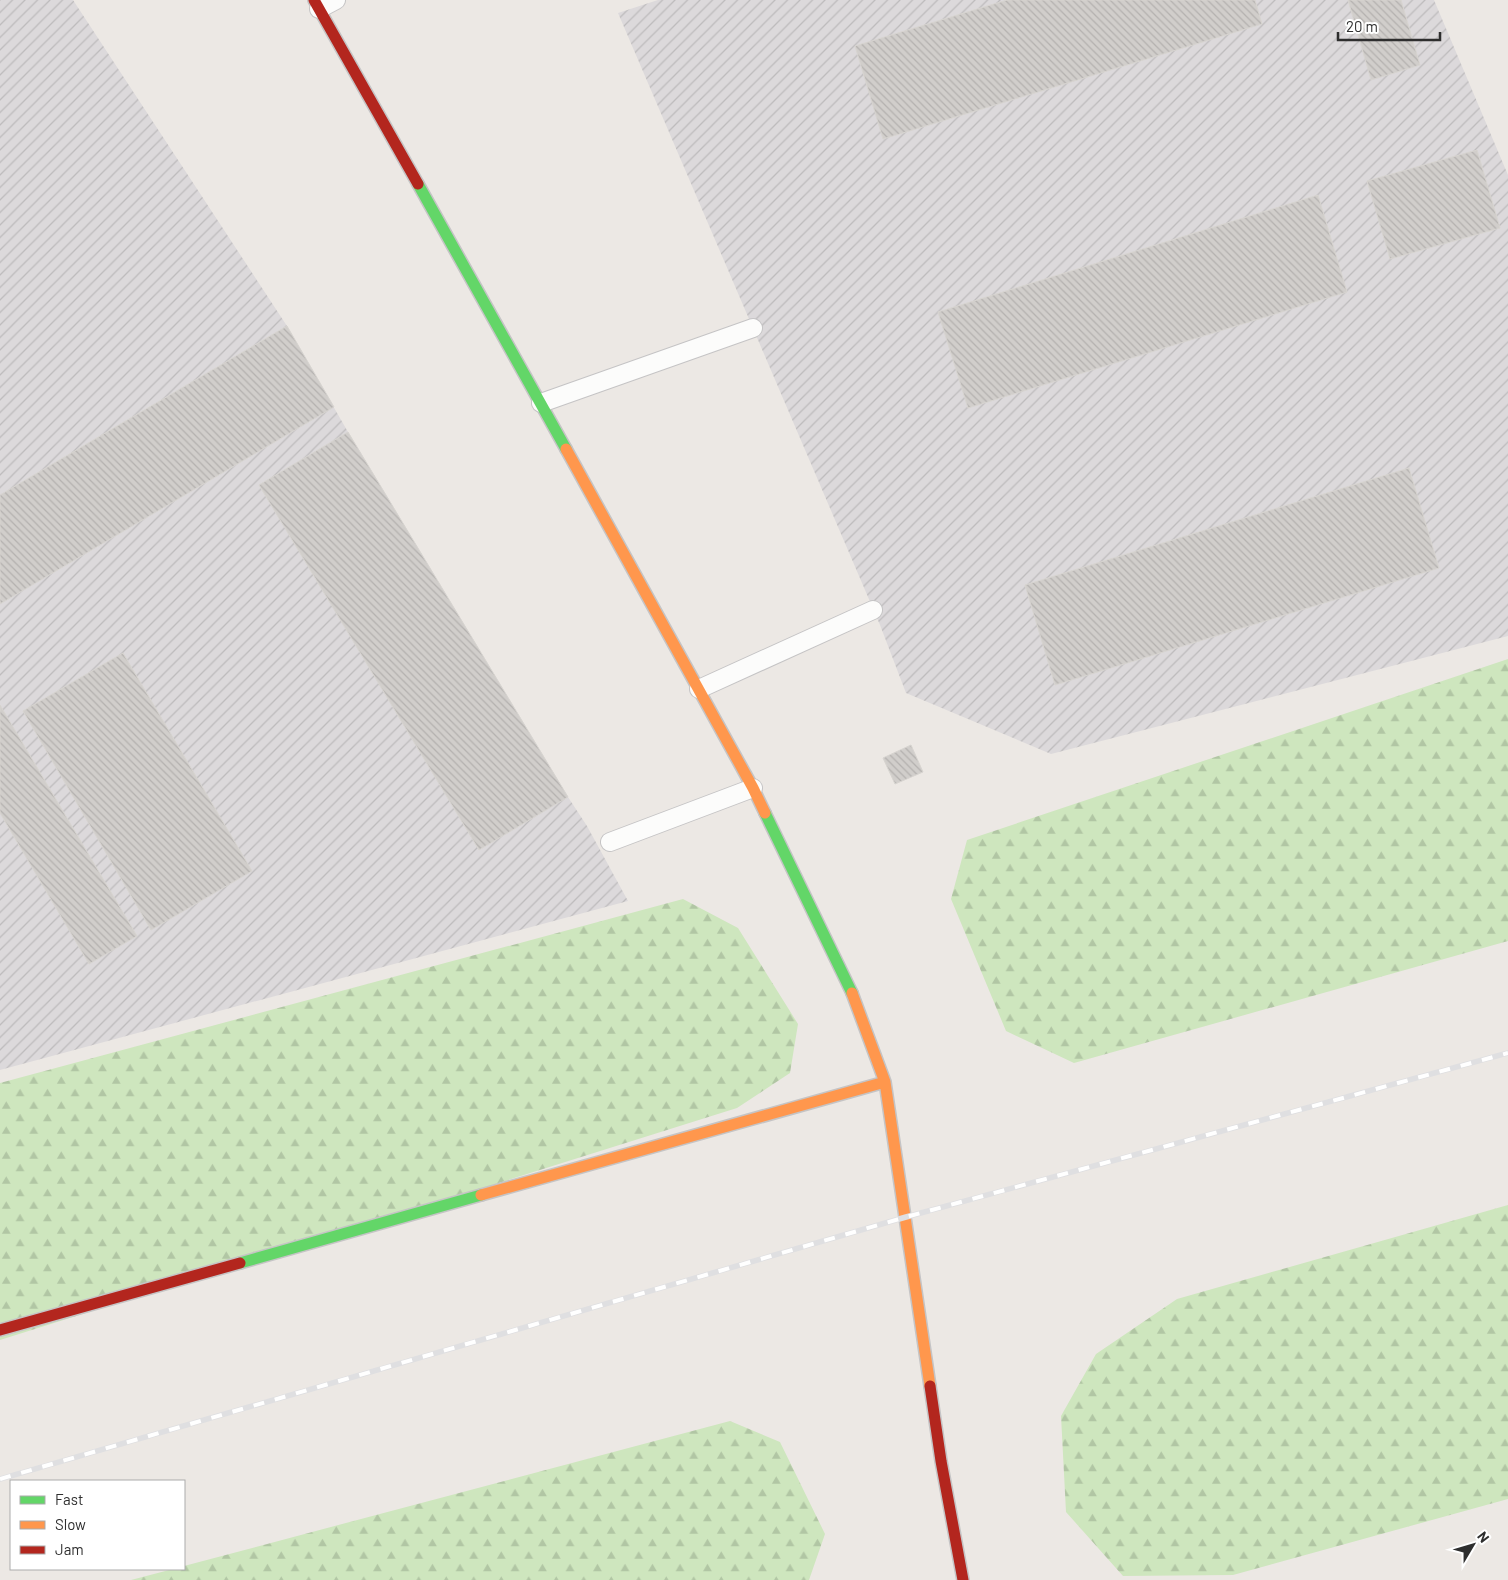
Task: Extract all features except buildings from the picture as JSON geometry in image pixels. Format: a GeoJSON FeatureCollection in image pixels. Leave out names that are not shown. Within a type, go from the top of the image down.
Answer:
{"type":"FeatureCollection","features":[{"type":"Feature","properties":{"kind":"street"},"geometry":{"type":"LineString","coordinates":[[316,5],[541,403],[753,788],[850,986],[884,1082],[941,1461],[963,1580]]}},
{"type":"Feature","properties":{"kind":"street"},"geometry":{"type":"LineString","coordinates":[[0,1330],[884,1082]]}},
{"type":"Feature","properties":{"kind":"lane"},"geometry":{"type":"LineString","coordinates":[[316,5],[336,0]]}},
{"type":"Feature","properties":{"kind":"lane"},"geometry":{"type":"LineString","coordinates":[[541,403],[753,328]]}},
{"type":"Feature","properties":{"kind":"lane"},"geometry":{"type":"LineString","coordinates":[[699,689],[873,610]]}},
{"type":"Feature","properties":{"kind":"lane"},"geometry":{"type":"LineString","coordinates":[[610,842],[753,788]]}},
{"type":"Feature","properties":{"kind":"shaded area"},"geometry":{"type":"Polygon","coordinates":[[[0,0],[73,0],[287,326],[348,432],[587,826],[628,901],[0,1070],[0,0]]]}},
{"type":"Feature","properties":{"kind":"shaded area"},"geometry":{"type":"Polygon","coordinates":[[[658,0],[1434,0],[1508,175],[1508,636],[1051,754],[906,693],[880,625],[618,13],[658,0]]]}},
{"type":"Feature","properties":{"kind":"green space"},"geometry":{"type":"Polygon","coordinates":[[[1508,659],[1508,941],[1074,1063],[1006,1031],[951,899],[967,840],[1508,659]]]}},
{"type":"Feature","properties":{"kind":"green space"},"geometry":{"type":"Polygon","coordinates":[[[683,899],[738,928],[798,1024],[790,1073],[737,1108],[0,1340],[0,1083],[683,899]]]}},
{"type":"Feature","properties":{"kind":"green space"},"geometry":{"type":"Polygon","coordinates":[[[1508,1205],[1508,1499],[1233,1575],[1123,1576],[1066,1512],[1061,1416],[1096,1354],[1177,1299],[1508,1205]]]}},
{"type":"Feature","properties":{"kind":"green space"},"geometry":{"type":"Polygon","coordinates":[[[730,1421],[780,1442],[825,1534],[809,1580],[131,1580],[169,1570],[185,1570],[185,1566],[730,1421]]]}},
{"type":"Feature","properties":{"kind":"railway"},"geometry":{"type":"LineString","coordinates":[[0,1479],[906,1217],[1508,1053]]}},
{"type":"Feature","properties":{"kind":"traffic: fast"},"geometry":{"type":"LineString","coordinates":[[418,184],[566,449]]}},
{"type":"Feature","properties":{"kind":"traffic: fast"},"geometry":{"type":"LineString","coordinates":[[765,813],[852,993]]}},
{"type":"Feature","properties":{"kind":"traffic: fast"},"geometry":{"type":"LineString","coordinates":[[240,1263],[481,1195]]}},
{"type":"Feature","properties":{"kind":"traffic: slow"},"geometry":{"type":"LineString","coordinates":[[566,449],[765,813]]}},
{"type":"Feature","properties":{"kind":"traffic: slow"},"geometry":{"type":"LineString","coordinates":[[852,993],[885,1082],[930,1386]]}},
{"type":"Feature","properties":{"kind":"traffic: slow"},"geometry":{"type":"LineString","coordinates":[[481,1195],[885,1082]]}},
{"type":"Feature","properties":{"kind":"traffic: jam"},"geometry":{"type":"LineString","coordinates":[[314,0],[418,184]]}},
{"type":"Feature","properties":{"kind":"traffic: jam"},"geometry":{"type":"LineString","coordinates":[[0,1330],[240,1263]]}},
{"type":"Feature","properties":{"kind":"traffic: jam"},"geometry":{"type":"LineString","coordinates":[[930,1386],[941,1461],[963,1580]]}}]}
